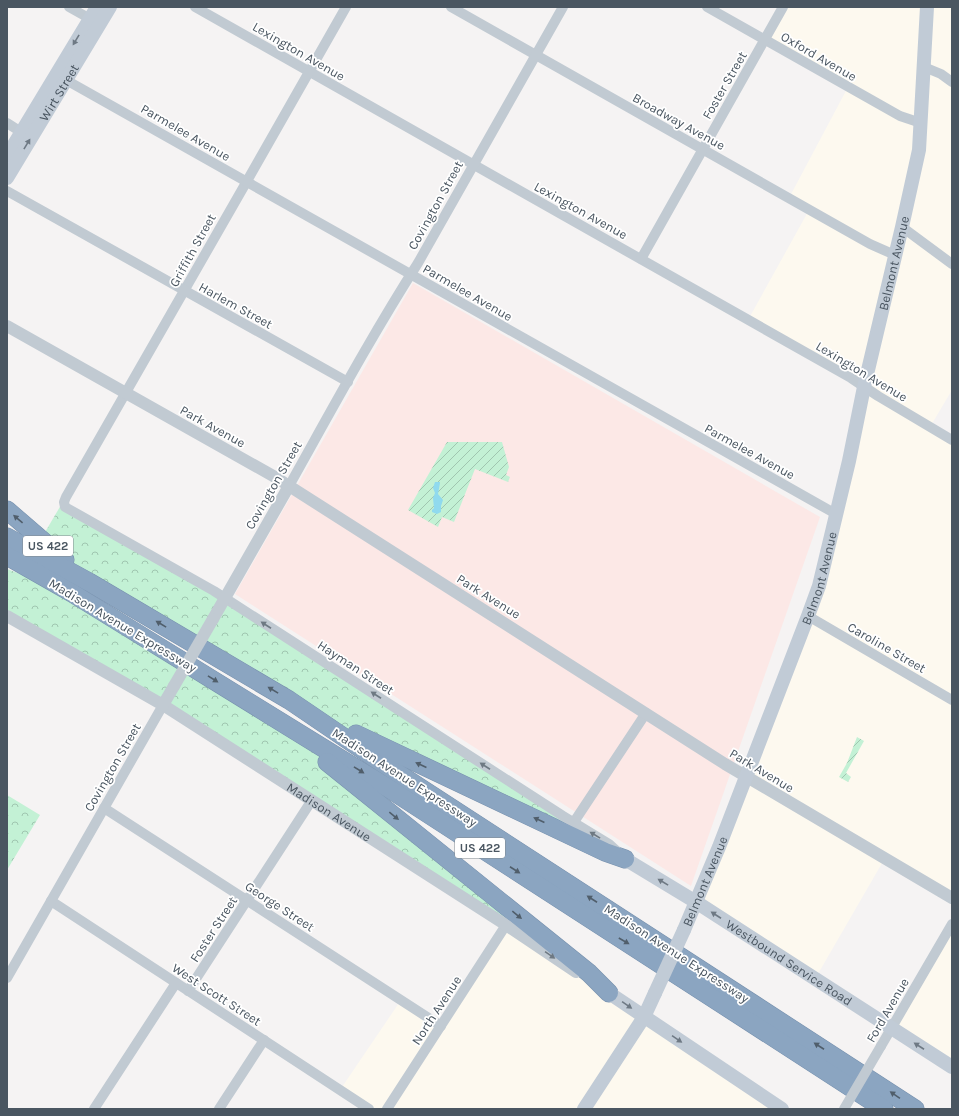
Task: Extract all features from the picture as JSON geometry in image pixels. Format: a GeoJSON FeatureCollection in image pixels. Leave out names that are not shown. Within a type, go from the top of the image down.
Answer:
{"type":"FeatureCollection","features":[{"type":"Feature","properties":{"kind":"highway","name":"US 422"},"geometry":{"type":"LineString","coordinates":[[7,510],[89,582]]}},
{"type":"Feature","properties":{"kind":"highway","name":"Madison Avenue Expressway"},"geometry":{"type":"LineString","coordinates":[[7,537],[89,582],[289,700],[383,763],[915,1109]]}},
{"type":"Feature","properties":{"kind":"highway","name":"Madison Avenue Expressway"},"geometry":{"type":"LineString","coordinates":[[7,556],[72,593],[388,788],[884,1109]]}},
{"type":"Feature","properties":{"kind":"highway","name":"US 422"},"geometry":{"type":"LineString","coordinates":[[7,569],[72,593]]}},
{"type":"Feature","properties":{"kind":"highway"},"geometry":{"type":"LineString","coordinates":[[289,700],[383,747],[570,828],[605,852],[626,859]]}},
{"type":"Feature","properties":{"kind":"highway"},"geometry":{"type":"LineString","coordinates":[[266,712],[589,973],[610,993]]}},
{"type":"Feature","properties":{"kind":"main road","name":"Wirt Street"},"geometry":{"type":"LineString","coordinates":[[7,156],[95,17],[110,7]]}},
{"type":"Feature","properties":{"kind":"main road","name":"Belmont Avenue"},"geometry":{"type":"LineString","coordinates":[[584,1109],[644,1017],[684,930],[746,777],[819,586],[919,150],[927,7]]}},
{"type":"Feature","properties":{"kind":"main road","name":"Wirt Street"},"geometry":{"type":"LineString","coordinates":[[7,178],[66,80],[95,17]]}},
{"type":"Feature","properties":{"kind":"main road","name":"Westbound Service Road"},"geometry":{"type":"LineString","coordinates":[[626,859],[696,902],[952,1067]]}},
{"type":"Feature","properties":{"kind":"main road","name":"Madison Avenue"},"geometry":{"type":"LineString","coordinates":[[610,993],[782,1109]]}},
{"type":"Feature","properties":{"kind":"street"},"geometry":{"type":"LineString","coordinates":[[69,7],[95,17]]}},
{"type":"Feature","properties":{"kind":"street","name":"Lexington Avenue"},"geometry":{"type":"LineString","coordinates":[[195,7],[641,259],[864,387],[952,440]]}},
{"type":"Feature","properties":{"kind":"street","name":"Griffith Street"},"geometry":{"type":"LineString","coordinates":[[65,507],[64,502],[66,497],[346,7]]}},
{"type":"Feature","properties":{"kind":"street","name":"Broadway Avenue"},"geometry":{"type":"LineString","coordinates":[[451,7],[870,244],[895,255]]}},
{"type":"Feature","properties":{"kind":"street","name":"Covington Street"},"geometry":{"type":"LineString","coordinates":[[7,978],[474,165],[563,7]]}},
{"type":"Feature","properties":{"kind":"street","name":"Oxford Avenue"},"geometry":{"type":"LineString","coordinates":[[707,7],[900,116],[920,122]]}},
{"type":"Feature","properties":{"kind":"street","name":"Foster Street"},"geometry":{"type":"LineString","coordinates":[[641,259],[783,7]]}},
{"type":"Feature","properties":{"kind":"street"},"geometry":{"type":"LineString","coordinates":[[924,67],[941,74],[952,82]]}},
{"type":"Feature","properties":{"kind":"street","name":"Parmelee Avenue"},"geometry":{"type":"LineString","coordinates":[[66,80],[836,514]]}},
{"type":"Feature","properties":{"kind":"street"},"geometry":{"type":"LineString","coordinates":[[7,123],[21,132]]}},
{"type":"Feature","properties":{"kind":"street","name":"Harlem Street"},"geometry":{"type":"LineString","coordinates":[[7,191],[348,382]]}},
{"type":"Feature","properties":{"kind":"street"},"geometry":{"type":"LineString","coordinates":[[902,227],[952,264]]}},
{"type":"Feature","properties":{"kind":"street","name":"Park Avenue"},"geometry":{"type":"LineString","coordinates":[[7,326],[289,486],[746,777],[952,898]]}},
{"type":"Feature","properties":{"kind":"street","name":"Hayman Street"},"geometry":{"type":"LineString","coordinates":[[65,507],[224,598],[570,828]]}},
{"type":"Feature","properties":{"kind":"street","name":"Madison Avenue"},"geometry":{"type":"LineString","coordinates":[[7,616],[163,705],[506,925],[584,978],[610,993]]}},
{"type":"Feature","properties":{"kind":"street","name":"Caroline Street"},"geometry":{"type":"LineString","coordinates":[[808,616],[952,700]]}},
{"type":"Feature","properties":{"kind":"street"},"geometry":{"type":"LineString","coordinates":[[570,828],[646,713]]}},
{"type":"Feature","properties":{"kind":"street","name":"Foster Street"},"geometry":{"type":"LineString","coordinates":[[188,990],[312,800]]}},
{"type":"Feature","properties":{"kind":"street","name":"George Street"},"geometry":{"type":"LineString","coordinates":[[104,808],[441,1026]]}},
{"type":"Feature","properties":{"kind":"street","name":"West Scott Street"},"geometry":{"type":"LineString","coordinates":[[51,901],[369,1109]]}},
{"type":"Feature","properties":{"kind":"street","name":"Ford Avenue"},"geometry":{"type":"LineString","coordinates":[[844,1109],[952,924]]}},
{"type":"Feature","properties":{"kind":"street","name":"North Avenue"},"geometry":{"type":"LineString","coordinates":[[387,1109],[506,925]]}},
{"type":"Feature","properties":{"kind":"street"},"geometry":{"type":"LineString","coordinates":[[94,1109],[176,983]]}},
{"type":"Feature","properties":{"kind":"street"},"geometry":{"type":"LineString","coordinates":[[219,1109],[264,1040]]}},
{"type":"Feature","properties":{"kind":"shaded area"},"geometry":{"type":"Polygon","coordinates":[[[783,7],[952,7],[952,390],[930,427],[952,440],[952,898],[885,858],[815,979],[696,902],[808,616],[864,387],[748,320],[809,210],[789,198],[848,87],[764,39],[783,7]]]}},
{"type":"Feature","properties":{"kind":"shaded area"},"geometry":{"type":"Polygon","coordinates":[[[413,283],[820,517],[691,886],[235,594],[413,283]]]}},
{"type":"Feature","properties":{"kind":"shaded area"},"geometry":{"type":"Polygon","coordinates":[[[952,924],[952,1067],[892,1028],[952,924]]]}},
{"type":"Feature","properties":{"kind":"shaded area"},"geometry":{"type":"Polygon","coordinates":[[[506,925],[782,1109],[369,1109],[340,1090],[401,1000],[441,1026],[506,925]]]}},
{"type":"Feature","properties":{"kind":"green space"},"geometry":{"type":"Polygon","coordinates":[[[447,442],[502,442],[509,467],[506,475],[510,477],[508,482],[475,469],[454,522],[442,517],[438,527],[408,510],[447,442]]]}},
{"type":"Feature","properties":{"kind":"green space"},"geometry":{"type":"Polygon","coordinates":[[[61,505],[214,591],[563,816],[569,826],[383,747],[289,700],[89,582],[41,539],[61,505]]]}},
{"type":"Feature","properties":{"kind":"green space"},"geometry":{"type":"Polygon","coordinates":[[[7,569],[72,593],[266,712],[589,973],[163,705],[7,616],[7,569]]]}},
{"type":"Feature","properties":{"kind":"green space"},"geometry":{"type":"Polygon","coordinates":[[[857,737],[864,741],[846,773],[851,777],[848,782],[839,777],[847,763],[857,737]]]}},
{"type":"Feature","properties":{"kind":"green space"},"geometry":{"type":"Polygon","coordinates":[[[7,795],[40,815],[7,870],[7,795]]]}},
{"type":"Feature","properties":{"kind":"water"},"geometry":{"type":"Polygon","coordinates":[[[435,482],[440,482],[438,494],[443,500],[441,512],[437,514],[432,512],[434,508],[433,498],[435,493],[433,488],[435,482]]]}}]}
